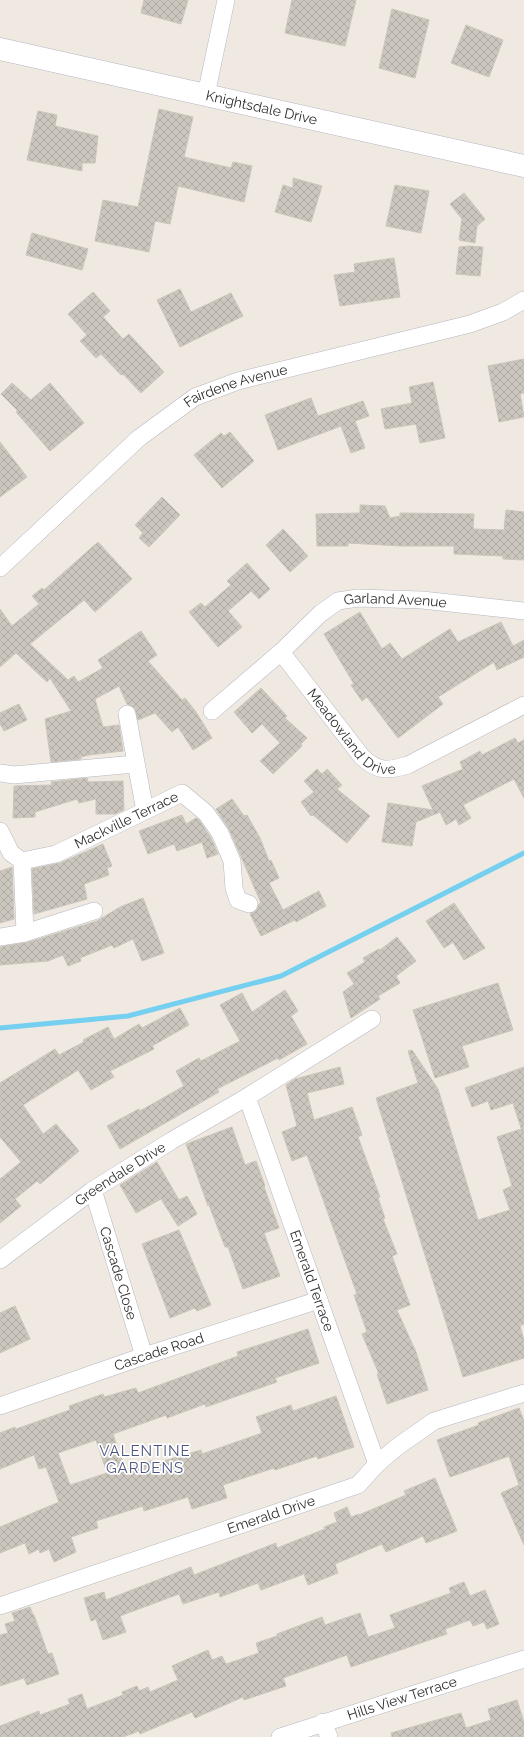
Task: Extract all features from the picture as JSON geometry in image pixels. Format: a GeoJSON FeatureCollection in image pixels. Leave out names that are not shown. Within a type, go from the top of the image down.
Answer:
{"type":"FeatureCollection","features":[{"type":"Feature","properties":{"kind":"main road","name":"Knightsdale Drive"},"geometry":{"type":"LineString","coordinates":[[0,49],[524,166]]}},
{"type":"Feature","properties":{"kind":"street"},"geometry":{"type":"LineString","coordinates":[[206,95],[226,0]]}},
{"type":"Feature","properties":{"kind":"street","name":"Fairdene Avenue"},"geometry":{"type":"LineString","coordinates":[[0,568],[139,438],[195,398],[238,381],[470,324],[503,312],[524,300]]}},
{"type":"Feature","properties":{"kind":"street","name":"Garland Avenue"},"geometry":{"type":"LineString","coordinates":[[212,711],[281,652],[320,613],[338,601],[358,598],[422,600],[524,611]]}},
{"type":"Feature","properties":{"kind":"street","name":"Meadowland Drive"},"geometry":{"type":"LineString","coordinates":[[281,652],[362,757],[372,766],[384,770],[395,769],[408,765],[524,704]]}},
{"type":"Feature","properties":{"kind":"street"},"geometry":{"type":"LineString","coordinates":[[127,714],[135,764],[145,811]]}},
{"type":"Feature","properties":{"kind":"street"},"geometry":{"type":"LineString","coordinates":[[0,773],[14,775],[135,764]]}},
{"type":"Feature","properties":{"kind":"street","name":"Mackville Terrace"},"geometry":{"type":"LineString","coordinates":[[22,861],[56,854],[182,793],[206,813],[220,833],[232,861],[234,888],[238,900],[249,904]]}},
{"type":"Feature","properties":{"kind":"street"},"geometry":{"type":"LineString","coordinates":[[0,832],[11,853],[22,861],[25,933]]}},
{"type":"Feature","properties":{"kind":"street"},"geometry":{"type":"LineString","coordinates":[[0,937],[25,933],[94,911]]}},
{"type":"Feature","properties":{"kind":"street","name":"Greendale Drive"},"geometry":{"type":"LineString","coordinates":[[0,1260],[93,1190],[372,1019]]}},
{"type":"Feature","properties":{"kind":"street","name":"Emerald Terrace"},"geometry":{"type":"LineString","coordinates":[[247,1096],[377,1464]]}},
{"type":"Feature","properties":{"kind":"street","name":"Cascade Close"},"geometry":{"type":"LineString","coordinates":[[93,1190],[144,1356]]}},
{"type":"Feature","properties":{"kind":"street","name":"Cascade Road"},"geometry":{"type":"LineString","coordinates":[[0,1406],[144,1356],[319,1300]]}},
{"type":"Feature","properties":{"kind":"street","name":"Emerald Drive"},"geometry":{"type":"LineString","coordinates":[[0,1606],[358,1486],[377,1464],[397,1447],[434,1421],[524,1393]]}},
{"type":"Feature","properties":{"kind":"street","name":"Hills View Terrace"},"geometry":{"type":"LineString","coordinates":[[280,1737],[326,1730],[524,1659]]}},
{"type":"Feature","properties":{"kind":"building"},"geometry":{"type":"Polygon","coordinates":[[[144,0],[188,0],[181,24],[141,13],[144,0]]]}},
{"type":"Feature","properties":{"kind":"building"},"geometry":{"type":"Polygon","coordinates":[[[292,0],[356,0],[345,46],[285,33],[292,0]]]}},
{"type":"Feature","properties":{"kind":"building"},"geometry":{"type":"Polygon","coordinates":[[[392,9],[429,20],[415,78],[379,68],[392,9]]]}},
{"type":"Feature","properties":{"kind":"building"},"geometry":{"type":"Polygon","coordinates":[[[466,25],[503,40],[489,77],[451,63],[466,25]]]}},
{"type":"Feature","properties":{"kind":"building"},"geometry":{"type":"Polygon","coordinates":[[[159,109],[193,117],[184,157],[231,168],[233,162],[252,166],[244,202],[178,186],[170,224],[155,221],[149,252],[95,241],[103,200],[138,207],[159,109]]]}},
{"type":"Feature","properties":{"kind":"building"},"geometry":{"type":"Polygon","coordinates":[[[38,111],[57,115],[55,126],[98,136],[95,163],[82,163],[82,171],[27,160],[38,111]]]}},
{"type":"Feature","properties":{"kind":"building"},"geometry":{"type":"Polygon","coordinates":[[[293,178],[322,186],[311,222],[275,212],[283,185],[293,188],[293,178]]]}},
{"type":"Feature","properties":{"kind":"building"},"geometry":{"type":"Polygon","coordinates":[[[395,185],[429,191],[421,233],[386,226],[395,185]]]}},
{"type":"Feature","properties":{"kind":"building"},"geometry":{"type":"Polygon","coordinates":[[[464,193],[485,219],[477,226],[475,243],[459,240],[462,219],[450,204],[464,193]]]}},
{"type":"Feature","properties":{"kind":"building"},"geometry":{"type":"Polygon","coordinates":[[[32,233],[88,249],[82,270],[26,255],[32,233]]]}},
{"type":"Feature","properties":{"kind":"building"},"geometry":{"type":"Polygon","coordinates":[[[459,247],[483,247],[480,276],[456,274],[459,247]]]}},
{"type":"Feature","properties":{"kind":"building"},"geometry":{"type":"Polygon","coordinates":[[[394,258],[400,297],[340,306],[334,275],[355,272],[354,264],[394,258]]]}},
{"type":"Feature","properties":{"kind":"building"},"geometry":{"type":"Polygon","coordinates":[[[180,289],[191,312],[231,293],[243,316],[180,347],[157,300],[180,289]]]}},
{"type":"Feature","properties":{"kind":"building"},"geometry":{"type":"Polygon","coordinates":[[[93,292],[110,311],[103,317],[123,339],[129,334],[164,372],[141,393],[101,354],[96,358],[80,341],[87,335],[68,314],[93,292]]]}},
{"type":"Feature","properties":{"kind":"building"},"geometry":{"type":"Polygon","coordinates":[[[524,359],[524,393],[520,394],[524,417],[499,422],[488,366],[524,359]]]}},
{"type":"Feature","properties":{"kind":"building"},"geometry":{"type":"Polygon","coordinates":[[[433,382],[445,438],[420,443],[416,424],[385,429],[381,409],[412,403],[409,387],[433,382]]]}},
{"type":"Feature","properties":{"kind":"building"},"geometry":{"type":"Polygon","coordinates":[[[12,383],[31,400],[50,383],[84,423],[50,451],[16,412],[18,411],[1,394],[12,383]]]}},
{"type":"Feature","properties":{"kind":"building"},"geometry":{"type":"Polygon","coordinates":[[[311,398],[318,416],[363,401],[369,416],[355,421],[365,448],[351,453],[341,426],[278,450],[265,415],[311,398]]]}},
{"type":"Feature","properties":{"kind":"building"},"geometry":{"type":"Polygon","coordinates":[[[230,432],[254,461],[222,488],[194,455],[221,433],[224,436],[230,432]]]}},
{"type":"Feature","properties":{"kind":"building"},"geometry":{"type":"Polygon","coordinates":[[[0,442],[27,477],[0,497],[0,442]]]}},
{"type":"Feature","properties":{"kind":"building"},"geometry":{"type":"Polygon","coordinates":[[[162,497],[180,515],[149,547],[139,538],[143,533],[135,525],[162,497]]]}},
{"type":"Feature","properties":{"kind":"building"},"geometry":{"type":"Polygon","coordinates":[[[360,505],[385,506],[390,518],[400,516],[400,513],[474,514],[473,529],[504,530],[506,510],[524,512],[524,560],[503,559],[503,556],[454,554],[454,546],[401,546],[348,543],[348,546],[317,546],[316,514],[360,513],[360,505]]]}},
{"type":"Feature","properties":{"kind":"building"},"geometry":{"type":"Polygon","coordinates":[[[283,529],[308,556],[290,572],[266,545],[283,529]]]}},
{"type":"Feature","properties":{"kind":"building"},"geometry":{"type":"Polygon","coordinates":[[[98,542],[132,579],[95,612],[84,600],[30,644],[68,680],[74,676],[78,682],[103,668],[98,660],[141,631],[157,655],[148,661],[182,700],[185,698],[196,712],[212,738],[193,750],[178,727],[172,732],[155,713],[138,720],[135,708],[127,704],[119,686],[95,699],[103,727],[119,725],[123,751],[89,755],[81,757],[81,759],[51,762],[45,719],[71,711],[50,678],[47,682],[16,653],[0,667],[0,609],[12,626],[39,604],[32,596],[42,588],[44,590],[98,542]]]}},
{"type":"Feature","properties":{"kind":"building"},"geometry":{"type":"Polygon","coordinates":[[[247,563],[270,589],[259,599],[251,591],[228,611],[242,627],[218,647],[189,612],[201,603],[205,607],[231,585],[227,581],[247,563]]]}},
{"type":"Feature","properties":{"kind":"building"},"geometry":{"type":"Polygon","coordinates":[[[360,612],[382,649],[390,643],[402,659],[450,629],[458,642],[501,622],[513,646],[524,640],[524,657],[497,670],[494,662],[438,697],[443,704],[398,738],[367,697],[362,701],[351,685],[354,684],[324,634],[360,612]]]}},
{"type":"Feature","properties":{"kind":"building"},"geometry":{"type":"Polygon","coordinates":[[[261,688],[287,716],[285,718],[307,738],[301,744],[302,746],[273,774],[260,761],[280,743],[262,724],[252,733],[234,712],[261,688]]]}},
{"type":"Feature","properties":{"kind":"building"},"geometry":{"type":"Polygon","coordinates":[[[19,704],[27,720],[4,731],[0,724],[0,713],[19,704]]]}},
{"type":"Feature","properties":{"kind":"building"},"geometry":{"type":"Polygon","coordinates":[[[515,738],[518,743],[524,740],[524,798],[514,779],[463,805],[471,818],[459,825],[456,819],[446,825],[440,812],[416,822],[412,846],[382,842],[388,803],[433,810],[422,786],[463,769],[460,762],[480,751],[482,755],[515,738]]]}},
{"type":"Feature","properties":{"kind":"building"},"geometry":{"type":"Polygon","coordinates":[[[317,769],[322,774],[327,769],[342,785],[337,789],[370,816],[347,843],[313,815],[311,816],[301,802],[314,792],[304,781],[317,769]]]}},
{"type":"Feature","properties":{"kind":"building"},"geometry":{"type":"Polygon","coordinates":[[[87,778],[88,782],[123,781],[124,810],[115,814],[96,814],[96,799],[79,803],[77,799],[35,812],[35,817],[13,818],[14,786],[52,785],[51,782],[87,778]]]}},
{"type":"Feature","properties":{"kind":"building"},"geometry":{"type":"Polygon","coordinates":[[[232,799],[244,816],[247,815],[260,838],[269,861],[271,860],[279,878],[269,883],[283,910],[319,891],[326,906],[296,922],[295,920],[261,936],[250,914],[256,911],[261,903],[229,829],[216,809],[232,799]]]}},
{"type":"Feature","properties":{"kind":"building"},"geometry":{"type":"Polygon","coordinates":[[[182,815],[186,824],[196,818],[199,820],[211,838],[218,854],[207,858],[202,842],[177,851],[174,844],[148,854],[139,831],[182,815]]]}},
{"type":"Feature","properties":{"kind":"building"},"geometry":{"type":"Polygon","coordinates":[[[103,844],[112,866],[107,868],[109,875],[84,884],[87,899],[34,914],[32,869],[60,863],[103,844]]]}},
{"type":"Feature","properties":{"kind":"building"},"geometry":{"type":"Polygon","coordinates":[[[12,867],[14,919],[0,923],[0,871],[12,867]]]}},
{"type":"Feature","properties":{"kind":"building"},"geometry":{"type":"Polygon","coordinates":[[[143,898],[164,953],[142,961],[133,939],[114,948],[112,945],[80,958],[81,961],[68,966],[63,955],[48,961],[0,965],[0,947],[29,942],[97,921],[120,907],[143,898]]]}},
{"type":"Feature","properties":{"kind":"building"},"geometry":{"type":"Polygon","coordinates":[[[454,903],[485,948],[464,960],[453,942],[444,948],[426,921],[454,903]]]}},
{"type":"Feature","properties":{"kind":"building"},"geometry":{"type":"Polygon","coordinates":[[[397,937],[416,961],[396,976],[400,983],[378,996],[380,999],[351,1018],[343,992],[354,984],[347,973],[365,962],[363,958],[379,949],[380,950],[397,937]]]}},
{"type":"Feature","properties":{"kind":"building"},"geometry":{"type":"Polygon","coordinates":[[[498,983],[513,1030],[462,1046],[469,1067],[435,1078],[413,1010],[498,983]]]}},
{"type":"Feature","properties":{"kind":"building"},"geometry":{"type":"Polygon","coordinates":[[[285,990],[298,1011],[291,1016],[307,1044],[279,1060],[278,1058],[217,1089],[219,1092],[120,1149],[107,1126],[139,1109],[140,1111],[184,1086],[176,1071],[199,1058],[201,1061],[240,1041],[220,1005],[242,993],[252,1012],[285,990]]]}},
{"type":"Feature","properties":{"kind":"building"},"geometry":{"type":"Polygon","coordinates":[[[180,1008],[189,1025],[152,1046],[154,1049],[110,1071],[114,1077],[91,1090],[78,1070],[23,1105],[43,1134],[56,1124],[79,1151],[40,1184],[37,1181],[15,1199],[21,1206],[0,1223],[0,1179],[21,1162],[0,1137],[0,1083],[55,1049],[59,1055],[108,1027],[114,1039],[139,1024],[142,1028],[180,1008]]]}},
{"type":"Feature","properties":{"kind":"building"},"geometry":{"type":"Polygon","coordinates":[[[412,1050],[438,1089],[478,1220],[510,1210],[503,1190],[512,1186],[497,1137],[524,1128],[524,1324],[520,1326],[524,1340],[524,1358],[463,1377],[376,1098],[418,1083],[408,1051],[412,1050]]]}},
{"type":"Feature","properties":{"kind":"building"},"geometry":{"type":"Polygon","coordinates":[[[340,1067],[344,1084],[307,1093],[314,1120],[352,1107],[362,1135],[358,1137],[380,1197],[378,1198],[385,1218],[383,1219],[397,1254],[392,1256],[410,1305],[397,1310],[416,1352],[428,1390],[387,1404],[377,1374],[379,1374],[362,1334],[367,1332],[354,1295],[357,1294],[307,1155],[292,1161],[282,1132],[297,1126],[286,1085],[295,1079],[340,1067]]]}},
{"type":"Feature","properties":{"kind":"building"},"geometry":{"type":"Polygon","coordinates":[[[524,1067],[524,1127],[521,1128],[513,1103],[491,1110],[488,1101],[472,1107],[465,1088],[524,1067]]]}},
{"type":"Feature","properties":{"kind":"building"},"geometry":{"type":"Polygon","coordinates":[[[232,1127],[245,1165],[256,1161],[279,1228],[264,1233],[280,1276],[243,1289],[228,1247],[225,1247],[209,1205],[208,1206],[186,1144],[232,1127]]]}},
{"type":"Feature","properties":{"kind":"building"},"geometry":{"type":"Polygon","coordinates":[[[157,1162],[179,1200],[187,1196],[197,1214],[178,1226],[161,1199],[136,1213],[120,1185],[157,1162]]]}},
{"type":"Feature","properties":{"kind":"building"},"geometry":{"type":"Polygon","coordinates":[[[179,1230],[211,1305],[197,1311],[195,1308],[170,1318],[142,1244],[179,1230]]]}},
{"type":"Feature","properties":{"kind":"building"},"geometry":{"type":"Polygon","coordinates":[[[15,1306],[30,1339],[0,1353],[0,1313],[15,1306]]]}},
{"type":"Feature","properties":{"kind":"building"},"geometry":{"type":"Polygon","coordinates":[[[308,1329],[319,1363],[275,1378],[277,1382],[206,1407],[205,1404],[167,1418],[166,1415],[113,1434],[125,1469],[153,1460],[154,1464],[201,1450],[202,1454],[262,1433],[256,1417],[291,1405],[293,1411],[336,1396],[354,1447],[318,1459],[317,1456],[275,1470],[274,1468],[223,1485],[227,1498],[192,1509],[188,1497],[144,1511],[143,1506],[96,1521],[98,1528],[71,1537],[76,1552],[54,1562],[49,1549],[40,1553],[39,1549],[29,1554],[25,1543],[0,1553],[0,1527],[59,1502],[46,1467],[39,1469],[34,1455],[0,1469],[0,1433],[70,1410],[69,1406],[103,1394],[104,1397],[136,1388],[138,1393],[238,1356],[237,1352],[308,1329]],[[96,1440],[58,1453],[70,1485],[107,1473],[96,1440]]]}},
{"type":"Feature","properties":{"kind":"building"},"geometry":{"type":"Polygon","coordinates":[[[519,1408],[524,1421],[524,1545],[501,1493],[519,1485],[509,1456],[450,1477],[437,1440],[479,1425],[478,1423],[519,1408]]]}},
{"type":"Feature","properties":{"kind":"building"},"geometry":{"type":"Polygon","coordinates":[[[435,1478],[457,1531],[426,1543],[423,1536],[386,1552],[382,1544],[335,1564],[338,1573],[308,1585],[304,1574],[261,1590],[258,1583],[220,1597],[219,1592],[183,1604],[179,1594],[120,1616],[126,1632],[103,1640],[96,1619],[91,1621],[84,1598],[104,1592],[106,1600],[191,1567],[194,1575],[276,1543],[277,1548],[325,1529],[324,1527],[337,1522],[334,1513],[347,1507],[351,1517],[359,1515],[406,1495],[404,1491],[435,1478]]]}},
{"type":"Feature","properties":{"kind":"building"},"geometry":{"type":"Polygon","coordinates":[[[464,1582],[470,1596],[485,1590],[499,1624],[487,1629],[484,1622],[473,1626],[470,1620],[445,1629],[447,1634],[351,1667],[347,1655],[283,1678],[286,1686],[244,1700],[243,1697],[195,1718],[192,1712],[140,1734],[139,1731],[123,1737],[0,1737],[0,1726],[39,1711],[40,1715],[70,1704],[68,1699],[82,1694],[87,1709],[123,1695],[122,1692],[137,1686],[139,1691],[148,1687],[150,1692],[178,1680],[172,1666],[208,1650],[212,1660],[222,1656],[226,1664],[259,1653],[256,1643],[322,1617],[325,1625],[360,1613],[368,1637],[395,1628],[390,1615],[451,1593],[449,1588],[464,1582]]]}},
{"type":"Feature","properties":{"kind":"building"},"geometry":{"type":"Polygon","coordinates":[[[30,1607],[48,1654],[52,1653],[59,1674],[27,1685],[24,1678],[0,1686],[0,1635],[8,1633],[5,1624],[15,1621],[12,1613],[30,1607]]]}},
{"type":"Feature","properties":{"kind":"building"},"geometry":{"type":"Polygon","coordinates":[[[517,1700],[524,1722],[524,1737],[392,1737],[391,1733],[461,1713],[466,1728],[491,1720],[488,1709],[517,1700]]]}},
{"type":"Feature","properties":{"kind":"waterway"},"geometry":{"type":"LineString","coordinates":[[0,1028],[128,1016],[281,976],[524,853]]}},
{"type":"Feature","properties":{"kind":"district","name":"VALENTINE GARDENS"},"geometry":{"type":"Point","coordinates":[145,1460]}}]}
